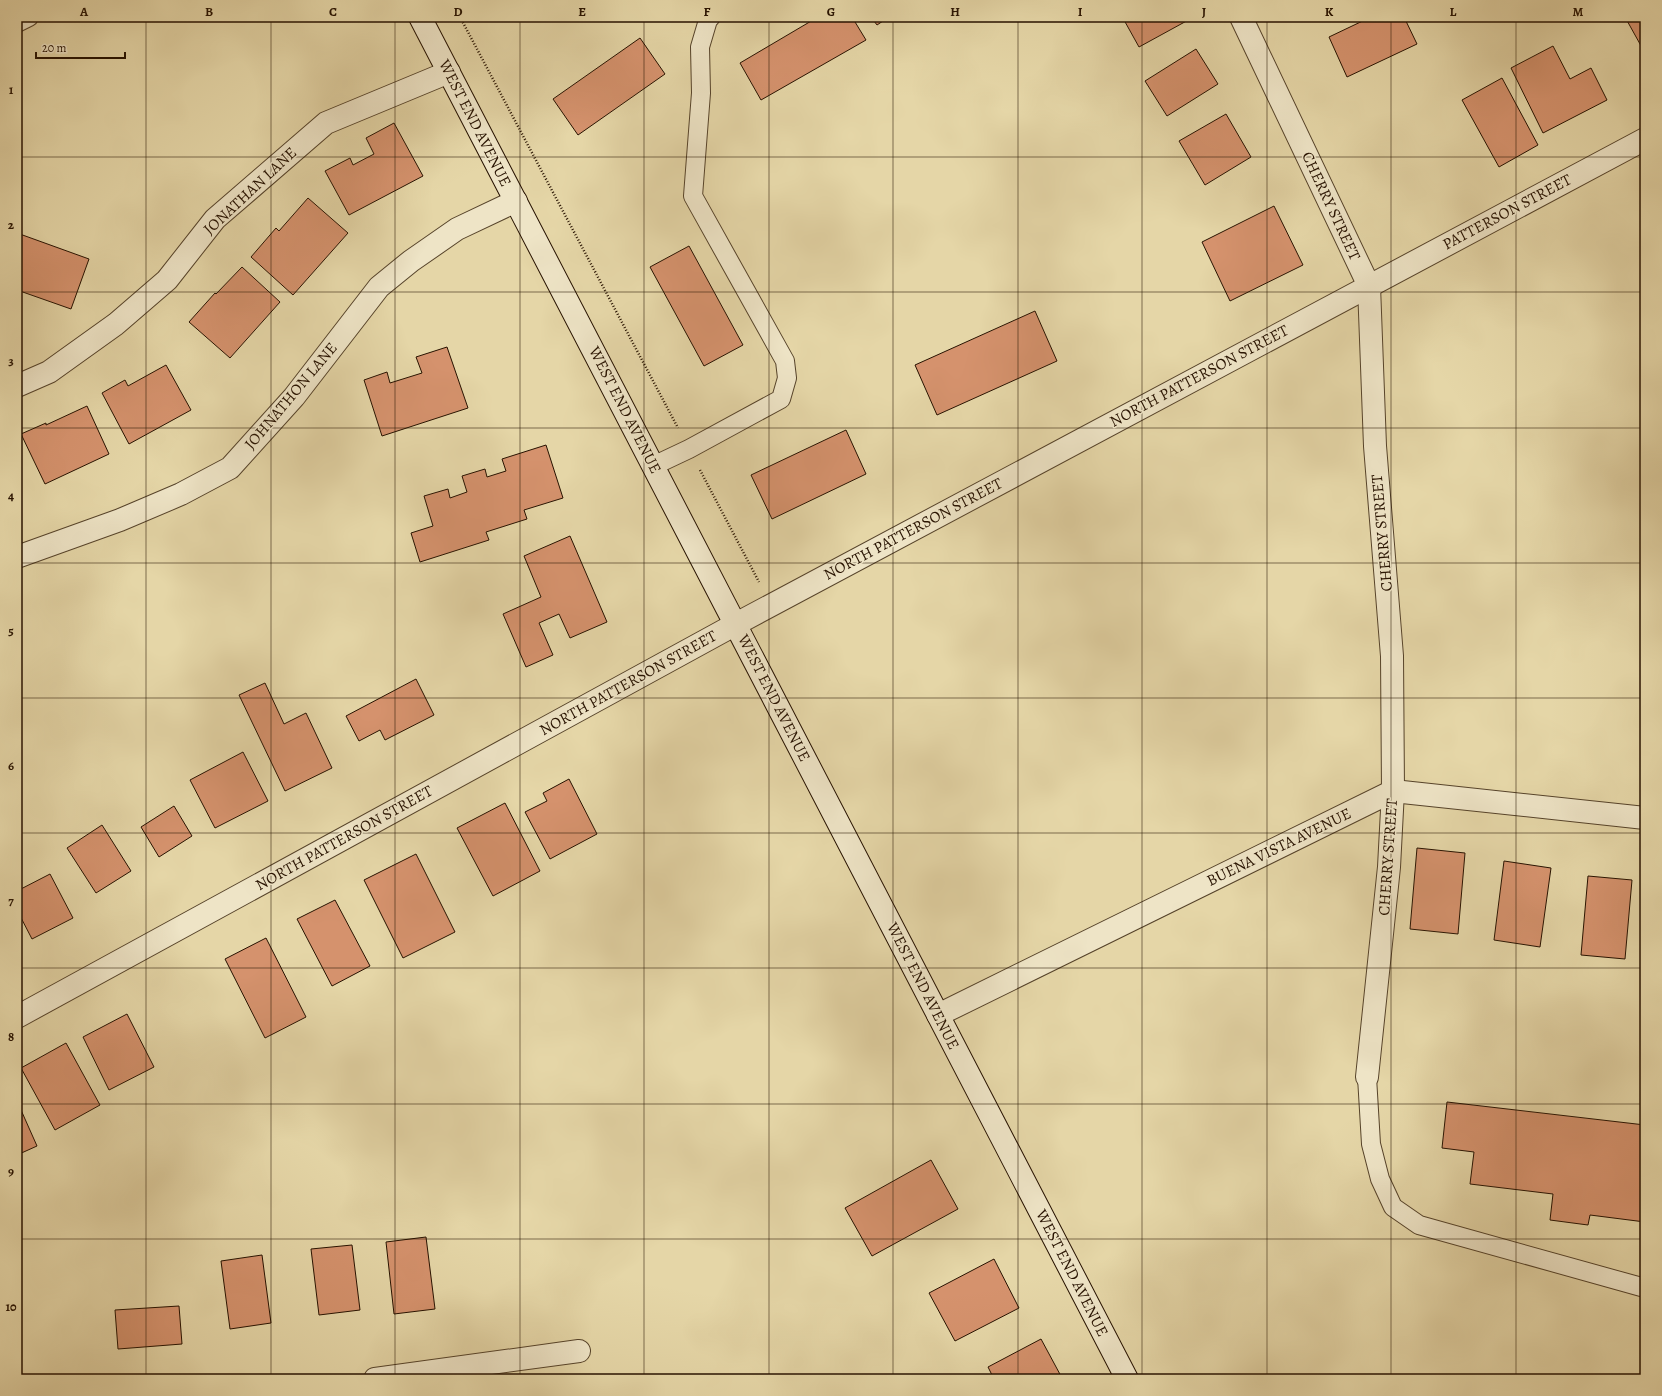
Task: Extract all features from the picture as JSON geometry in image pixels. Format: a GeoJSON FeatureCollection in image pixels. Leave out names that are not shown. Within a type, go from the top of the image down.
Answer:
{"type":"FeatureCollection","features":[{"type":"Feature","properties":{"kind":"street","name":"WEST END AVENUE"},"geometry":{"type":"LineString","coordinates":[[420,17],[1127,1379]]}},
{"type":"Feature","properties":{"kind":"street","name":"CHERRY STREET"},"geometry":{"type":"LineString","coordinates":[[1241,17],[1369,286],[1375,446],[1392,656],[1393,791],[1389,867],[1367,1077]]}},
{"type":"Feature","properties":{"kind":"street","name":"JONATHAN LANE"},"geometry":{"type":"LineString","coordinates":[[17,386],[49,372],[116,324],[167,280],[215,219],[326,122],[449,72]]}},
{"type":"Feature","properties":{"kind":"street","name":"PATTERSON STREET"},"geometry":{"type":"LineString","coordinates":[[1369,286],[1645,139]]}},
{"type":"Feature","properties":{"kind":"street","name":"JOHNATHON LANE"},"geometry":{"type":"LineString","coordinates":[[17,557],[120,520],[181,494],[230,468],[294,397],[379,287],[411,260],[457,229],[516,201]]}},
{"type":"Feature","properties":{"kind":"street","name":"NORTH PATTERSON STREET"},"geometry":{"type":"LineString","coordinates":[[17,1017],[736,624],[1369,286]]}},
{"type":"Feature","properties":{"kind":"street"},"geometry":{"type":"LineString","coordinates":[[1393,791],[1645,818]]}},
{"type":"Feature","properties":{"kind":"street","name":"BUENA VISTA AVENUE"},"geometry":{"type":"LineString","coordinates":[[938,1015],[1393,791]]}},
{"type":"Feature","properties":{"kind":"street"},"geometry":{"type":"LineString","coordinates":[[375,1379],[579,1351]]}},
{"type":"Feature","properties":{"kind":"lane"},"geometry":{"type":"LineString","coordinates":[[17,24],[29,17]]}},
{"type":"Feature","properties":{"kind":"lane"},"geometry":{"type":"LineString","coordinates":[[653,466],[689,449],[781,399],[787,378],[785,361],[693,196],[700,92],[700,47],[711,17]]}},
{"type":"Feature","properties":{"kind":"lane"},"geometry":{"type":"LineString","coordinates":[[1367,1077],[1371,1144],[1380,1179],[1394,1207],[1419,1225],[1645,1288]]}},
{"type":"Feature","properties":{"kind":"path"},"geometry":{"type":"LineString","coordinates":[[460,17],[763,588]]}},
{"type":"Feature","properties":{"kind":"building"},"geometry":{"type":"Polygon","coordinates":[[[818,17],[852,17],[866,40],[761,100],[740,63],[818,17]]]}},
{"type":"Feature","properties":{"kind":"building"},"geometry":{"type":"Polygon","coordinates":[[[871,17],[889,17],[877,25],[871,17]]]}},
{"type":"Feature","properties":{"kind":"building"},"geometry":{"type":"Polygon","coordinates":[[[1129,17],[1192,18],[1139,47],[1124,20],[1129,17]]]}},
{"type":"Feature","properties":{"kind":"building"},"geometry":{"type":"Polygon","coordinates":[[[1371,17],[1404,17],[1417,44],[1347,77],[1329,37],[1371,17]]]}},
{"type":"Feature","properties":{"kind":"building"},"geometry":{"type":"Polygon","coordinates":[[[1625,17],[1645,17],[1645,53],[1625,17]]]}},
{"type":"Feature","properties":{"kind":"building"},"geometry":{"type":"Polygon","coordinates":[[[640,38],[665,74],[578,135],[553,99],[640,38]]]}},
{"type":"Feature","properties":{"kind":"building"},"geometry":{"type":"Polygon","coordinates":[[[1553,46],[1570,79],[1591,68],[1607,100],[1543,133],[1511,68],[1553,46]]]}},
{"type":"Feature","properties":{"kind":"building"},"geometry":{"type":"Polygon","coordinates":[[[1196,49],[1218,84],[1167,116],[1145,81],[1196,49]]]}},
{"type":"Feature","properties":{"kind":"building"},"geometry":{"type":"Polygon","coordinates":[[[1502,78],[1538,145],[1499,167],[1462,100],[1502,78]]]}},
{"type":"Feature","properties":{"kind":"building"},"geometry":{"type":"Polygon","coordinates":[[[1226,114],[1251,157],[1205,185],[1179,141],[1226,114]]]}},
{"type":"Feature","properties":{"kind":"building"},"geometry":{"type":"Polygon","coordinates":[[[394,123],[423,176],[349,215],[325,171],[350,158],[353,165],[374,154],[366,138],[394,123]]]}},
{"type":"Feature","properties":{"kind":"building"},"geometry":{"type":"Polygon","coordinates":[[[308,198],[348,233],[293,295],[251,257],[276,228],[279,231],[308,198]]]}},
{"type":"Feature","properties":{"kind":"building"},"geometry":{"type":"Polygon","coordinates":[[[1274,206],[1303,265],[1230,301],[1202,242],[1274,206]]]}},
{"type":"Feature","properties":{"kind":"building"},"geometry":{"type":"Polygon","coordinates":[[[17,233],[89,259],[71,309],[17,290],[17,233]]]}},
{"type":"Feature","properties":{"kind":"building"},"geometry":{"type":"Polygon","coordinates":[[[689,246],[743,345],[704,366],[650,267],[689,246]]]}},
{"type":"Feature","properties":{"kind":"building"},"geometry":{"type":"Polygon","coordinates":[[[242,267],[280,302],[230,358],[189,322],[215,293],[216,294],[242,267]]]}},
{"type":"Feature","properties":{"kind":"building"},"geometry":{"type":"Polygon","coordinates":[[[1035,311],[1057,361],[937,415],[915,365],[1035,311]]]}},
{"type":"Feature","properties":{"kind":"building"},"geometry":{"type":"Polygon","coordinates":[[[447,347],[468,408],[382,436],[364,380],[387,372],[390,383],[422,373],[416,357],[447,347]]]}},
{"type":"Feature","properties":{"kind":"building"},"geometry":{"type":"Polygon","coordinates":[[[166,365],[191,410],[129,444],[102,393],[125,380],[128,386],[166,365]]]}},
{"type":"Feature","properties":{"kind":"building"},"geometry":{"type":"Polygon","coordinates":[[[87,406],[109,454],[45,484],[21,434],[46,423],[46,425],[87,406]]]}},
{"type":"Feature","properties":{"kind":"building"},"geometry":{"type":"Polygon","coordinates":[[[846,430],[866,474],[772,519],[751,475],[846,430]]]}},
{"type":"Feature","properties":{"kind":"building"},"geometry":{"type":"Polygon","coordinates":[[[546,445],[563,498],[524,510],[527,519],[486,532],[489,540],[420,562],[411,533],[433,526],[424,496],[448,489],[450,498],[467,492],[462,476],[485,469],[487,477],[506,471],[502,459],[546,445]]]}},
{"type":"Feature","properties":{"kind":"building"},"geometry":{"type":"Polygon","coordinates":[[[570,536],[607,622],[570,638],[559,614],[539,623],[553,655],[526,667],[503,614],[541,597],[524,556],[570,536]]]}},
{"type":"Feature","properties":{"kind":"building"},"geometry":{"type":"Polygon","coordinates":[[[416,679],[434,715],[385,740],[380,730],[359,741],[346,716],[416,679]]]}},
{"type":"Feature","properties":{"kind":"building"},"geometry":{"type":"Polygon","coordinates":[[[265,683],[284,724],[306,713],[332,768],[285,791],[239,695],[265,683]]]}},
{"type":"Feature","properties":{"kind":"building"},"geometry":{"type":"Polygon","coordinates":[[[243,752],[268,801],[215,828],[190,780],[243,752]]]}},
{"type":"Feature","properties":{"kind":"building"},"geometry":{"type":"Polygon","coordinates":[[[569,779],[597,834],[550,859],[525,812],[547,801],[543,793],[569,779]]]}},
{"type":"Feature","properties":{"kind":"building"},"geometry":{"type":"Polygon","coordinates":[[[505,803],[540,871],[493,896],[457,828],[505,803]]]}},
{"type":"Feature","properties":{"kind":"building"},"geometry":{"type":"Polygon","coordinates":[[[174,806],[192,836],[159,857],[141,827],[174,806]]]}},
{"type":"Feature","properties":{"kind":"building"},"geometry":{"type":"Polygon","coordinates":[[[102,825],[131,871],[96,893],[67,848],[102,825]]]}},
{"type":"Feature","properties":{"kind":"building"},"geometry":{"type":"Polygon","coordinates":[[[1417,848],[1465,853],[1458,934],[1410,929],[1417,848]]]}},
{"type":"Feature","properties":{"kind":"building"},"geometry":{"type":"Polygon","coordinates":[[[416,854],[455,932],[403,958],[364,880],[416,854]]]}},
{"type":"Feature","properties":{"kind":"building"},"geometry":{"type":"Polygon","coordinates":[[[1504,861],[1551,868],[1540,947],[1494,940],[1504,861]]]}},
{"type":"Feature","properties":{"kind":"building"},"geometry":{"type":"Polygon","coordinates":[[[50,874],[73,918],[32,939],[17,910],[17,891],[50,874]]]}},
{"type":"Feature","properties":{"kind":"building"},"geometry":{"type":"Polygon","coordinates":[[[1588,876],[1632,880],[1625,959],[1581,955],[1588,876]]]}},
{"type":"Feature","properties":{"kind":"building"},"geometry":{"type":"Polygon","coordinates":[[[335,900],[370,966],[332,986],[297,919],[335,900]]]}},
{"type":"Feature","properties":{"kind":"building"},"geometry":{"type":"Polygon","coordinates":[[[266,938],[306,1017],[265,1038],[225,959],[266,938]]]}},
{"type":"Feature","properties":{"kind":"building"},"geometry":{"type":"Polygon","coordinates":[[[127,1014],[154,1067],[109,1090],[83,1037],[127,1014]]]}},
{"type":"Feature","properties":{"kind":"building"},"geometry":{"type":"Polygon","coordinates":[[[66,1043],[100,1105],[55,1130],[21,1068],[66,1043]]]}},
{"type":"Feature","properties":{"kind":"building"},"geometry":{"type":"Polygon","coordinates":[[[17,1101],[37,1146],[17,1155],[17,1101]]]}},
{"type":"Feature","properties":{"kind":"building"},"geometry":{"type":"Polygon","coordinates":[[[1447,1102],[1645,1125],[1645,1222],[1590,1215],[1588,1225],[1550,1220],[1553,1194],[1470,1184],[1474,1152],[1442,1148],[1447,1102]]]}},
{"type":"Feature","properties":{"kind":"building"},"geometry":{"type":"Polygon","coordinates":[[[931,1160],[958,1209],[872,1256],[845,1208],[931,1160]]]}},
{"type":"Feature","properties":{"kind":"building"},"geometry":{"type":"Polygon","coordinates":[[[426,1237],[435,1309],[394,1314],[386,1242],[426,1237]]]}},
{"type":"Feature","properties":{"kind":"building"},"geometry":{"type":"Polygon","coordinates":[[[352,1245],[360,1310],[319,1315],[311,1249],[352,1245]]]}},
{"type":"Feature","properties":{"kind":"building"},"geometry":{"type":"Polygon","coordinates":[[[262,1255],[271,1323],[230,1329],[221,1261],[262,1255]]]}},
{"type":"Feature","properties":{"kind":"building"},"geometry":{"type":"Polygon","coordinates":[[[994,1259],[1019,1308],[955,1341],[929,1293],[994,1259]]]}},
{"type":"Feature","properties":{"kind":"building"},"geometry":{"type":"Polygon","coordinates":[[[179,1306],[182,1344],[118,1349],[115,1310],[179,1306]]]}},
{"type":"Feature","properties":{"kind":"building"},"geometry":{"type":"Polygon","coordinates":[[[1041,1339],[1062,1378],[994,1379],[988,1367],[1041,1339]]]}}]}
